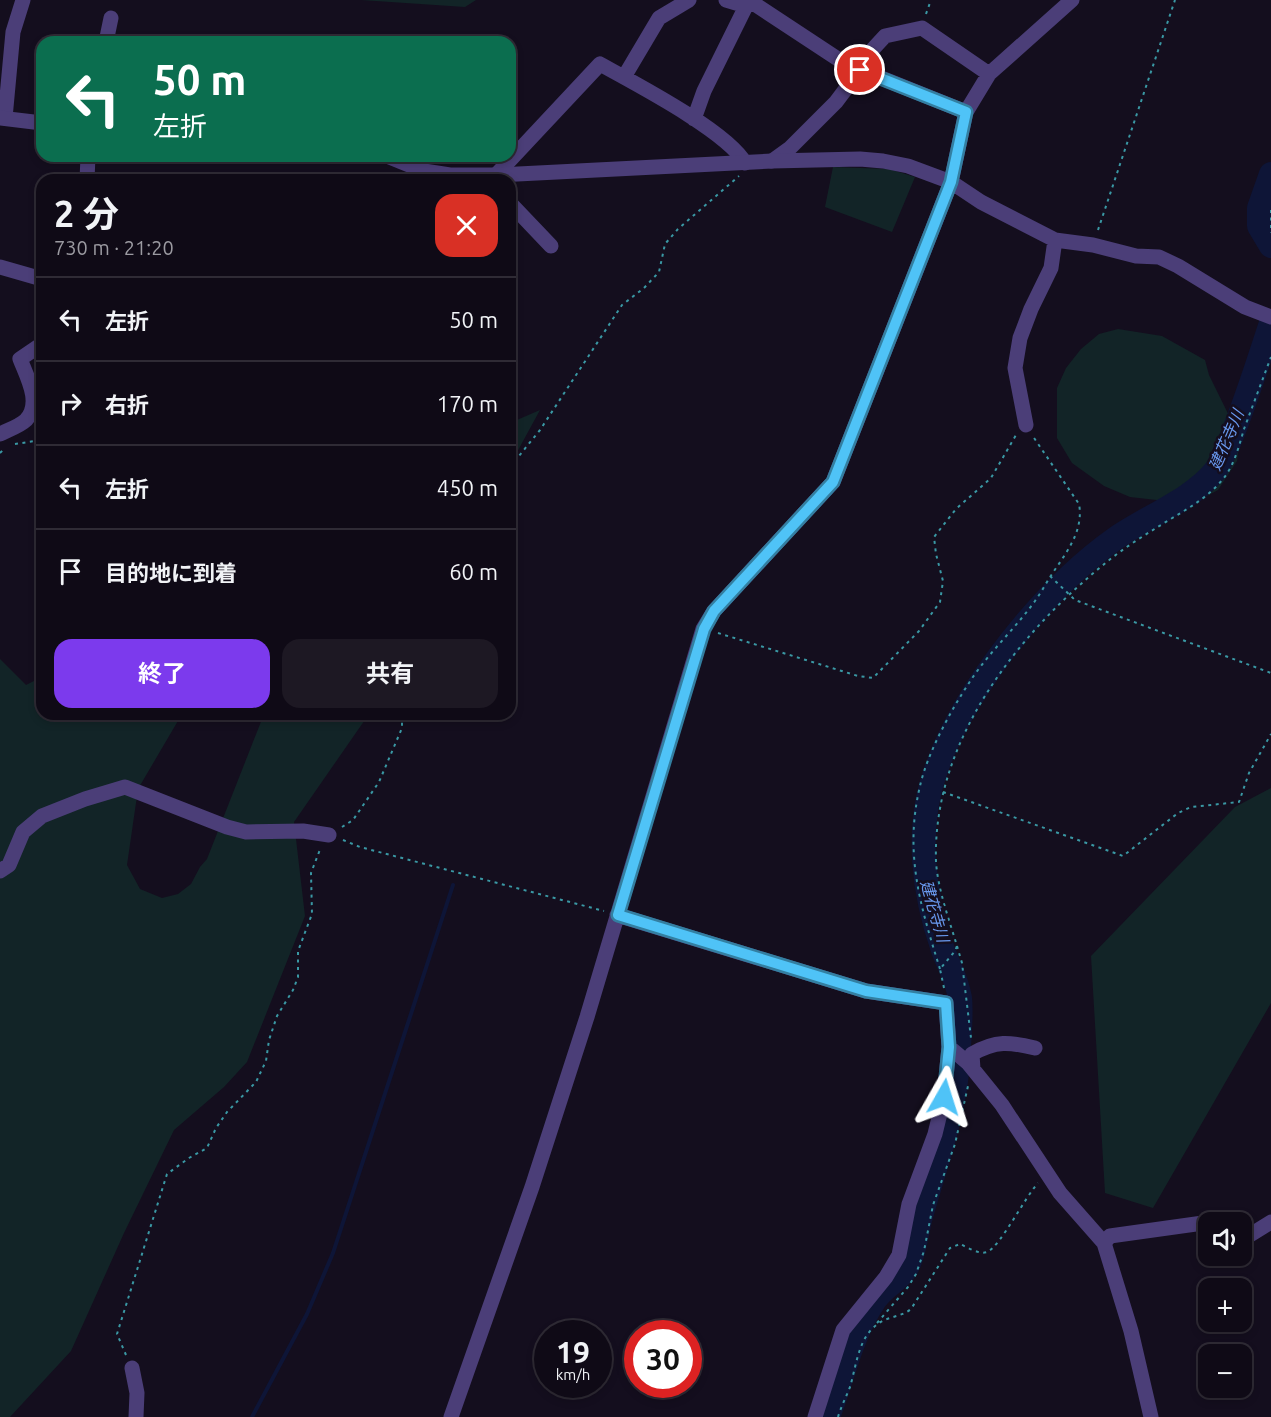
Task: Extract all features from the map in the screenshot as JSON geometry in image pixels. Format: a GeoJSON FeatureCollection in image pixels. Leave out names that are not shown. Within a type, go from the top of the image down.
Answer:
{"type":"FeatureCollection","features":[{"type":"Feature","properties":{"kind":"street"},"geometry":{"type":"LineString","coordinates":[[23,0],[14,32],[2,118],[36,122]]}},
{"type":"Feature","properties":{"kind":"street"},"geometry":{"type":"LineString","coordinates":[[624,77],[658,18],[689,0]]}},
{"type":"Feature","properties":{"kind":"street"},"geometry":{"type":"LineString","coordinates":[[726,0],[746,6],[753,3],[844,63],[966,112]]}},
{"type":"Feature","properties":{"kind":"street"},"geometry":{"type":"LineString","coordinates":[[451,1417],[536,1176],[704,629],[714,611],[833,482],[951,182],[966,112],[989,74],[1072,0]]}},
{"type":"Feature","properties":{"kind":"street"},"geometry":{"type":"LineString","coordinates":[[694,119],[704,91],[746,6]]}},
{"type":"Feature","properties":{"kind":"street"},"geometry":{"type":"LineString","coordinates":[[107,36],[111,18]]}},
{"type":"Feature","properties":{"kind":"street"},"geometry":{"type":"LineString","coordinates":[[772,161],[790,148],[836,102],[860,70],[861,62],[885,36],[922,28],[989,74]]}},
{"type":"Feature","properties":{"kind":"street"},"geometry":{"type":"LineString","coordinates":[[516,155],[600,64],[694,119],[739,153],[745,163]]}},
{"type":"Feature","properties":{"kind":"street"},"geometry":{"type":"LineString","coordinates":[[516,176],[772,161],[883,160],[908,166],[951,182],[981,202],[1055,240],[1093,245],[1136,256],[1159,257],[1245,307],[1268,316]]}},
{"type":"Feature","properties":{"kind":"street"},"geometry":{"type":"LineString","coordinates":[[402,162],[424,171],[444,174]]}},
{"type":"Feature","properties":{"kind":"street"},"geometry":{"type":"LineString","coordinates":[[499,174],[510,162]]}},
{"type":"Feature","properties":{"kind":"street"},"geometry":{"type":"LineString","coordinates":[[516,208],[551,246]]}},
{"type":"Feature","properties":{"kind":"street"},"geometry":{"type":"LineString","coordinates":[[1026,425],[1015,368],[1020,338],[1051,268],[1055,240]]}},
{"type":"Feature","properties":{"kind":"street"},"geometry":{"type":"LineString","coordinates":[[0,267],[36,277]]}},
{"type":"Feature","properties":{"kind":"street"},"geometry":{"type":"LineString","coordinates":[[0,434],[27,419],[33,405],[33,393],[20,359],[36,348]]}},
{"type":"Feature","properties":{"kind":"street"},"geometry":{"type":"LineString","coordinates":[[0,871],[9,865],[23,832],[42,816],[85,799],[125,788],[246,832],[303,831],[329,834]]}},
{"type":"Feature","properties":{"kind":"street"},"geometry":{"type":"LineString","coordinates":[[618,915],[866,991],[946,1003],[951,1049],[944,1097],[935,1134],[909,1204],[899,1255],[886,1277],[843,1330],[815,1417]]}},
{"type":"Feature","properties":{"kind":"street"},"geometry":{"type":"LineString","coordinates":[[971,1062],[982,1048],[1009,1042],[1035,1048]]}},
{"type":"Feature","properties":{"kind":"street"},"geometry":{"type":"LineString","coordinates":[[951,1049],[971,1062],[1002,1105],[1046,1174],[1104,1243],[1131,1331],[1151,1417]]}},
{"type":"Feature","properties":{"kind":"street"},"geometry":{"type":"LineString","coordinates":[[1252,1234],[1271,1222]]}},
{"type":"Feature","properties":{"kind":"street"},"geometry":{"type":"LineString","coordinates":[[1104,1243],[1110,1236],[1198,1224]]}},
{"type":"Feature","properties":{"kind":"street"},"geometry":{"type":"LineString","coordinates":[[132,1368],[136,1393],[136,1417]]}},
{"type":"Feature","properties":{"kind":"path"},"geometry":{"type":"LineString","coordinates":[[1093,245],[1175,0]]}},
{"type":"Feature","properties":{"kind":"path"},"geometry":{"type":"LineString","coordinates":[[516,459],[540,429],[622,305],[644,288],[658,272],[665,244],[678,229],[738,178],[745,163]]}},
{"type":"Feature","properties":{"kind":"path"},"geometry":{"type":"LineString","coordinates":[[1271,210],[1271,233]]}},
{"type":"Feature","properties":{"kind":"path"},"geometry":{"type":"LineString","coordinates":[[837,1417],[850,1386],[859,1354],[873,1327],[908,1287],[916,1274],[924,1251],[933,1205],[955,1143],[971,1062],[962,963],[936,865],[937,824],[943,792],[970,719],[1001,669],[1068,594],[1109,560],[1197,504],[1224,479],[1235,456],[1271,357]]}},
{"type":"Feature","properties":{"kind":"path"},"geometry":{"type":"LineString","coordinates":[[704,629],[858,676],[873,678],[919,631],[940,602],[943,581],[934,537],[956,509],[991,478],[1004,459],[1012,439],[1026,425],[1079,504],[1081,513],[1070,548],[1035,601],[969,682],[930,755],[920,784],[914,820],[912,853],[920,905],[940,969],[946,1003]]}},
{"type":"Feature","properties":{"kind":"path"},"geometry":{"type":"LineString","coordinates":[[0,453],[7,445],[36,441]]}},
{"type":"Feature","properties":{"kind":"path"},"geometry":{"type":"LineString","coordinates":[[1050,576],[1075,600],[1271,673]]}},
{"type":"Feature","properties":{"kind":"path"},"geometry":{"type":"LineString","coordinates":[[132,1368],[117,1334],[166,1174],[207,1148],[216,1128],[227,1112],[256,1082],[266,1061],[268,1040],[277,1016],[293,990],[297,977],[298,951],[312,914],[311,873],[321,847],[329,834],[353,820],[379,782],[402,728],[402,720]]}},
{"type":"Feature","properties":{"kind":"path"},"geometry":{"type":"LineString","coordinates":[[943,792],[1123,856],[1178,813],[1191,807],[1239,802],[1249,773],[1271,734]]}},
{"type":"Feature","properties":{"kind":"path"},"geometry":{"type":"LineString","coordinates":[[329,834],[360,847],[618,915]]}},
{"type":"Feature","properties":{"kind":"path"},"geometry":{"type":"LineString","coordinates":[[940,969],[957,946]]}},
{"type":"Feature","properties":{"kind":"path"},"geometry":{"type":"LineString","coordinates":[[873,1327],[882,1321],[903,1315],[911,1309],[950,1248],[960,1244],[987,1252],[995,1245],[1002,1238],[1025,1198],[1046,1174]]}},
{"type":"Feature","properties":{"kind":"shaded area"},"geometry":{"type":"Polygon","coordinates":[[[361,0],[476,0],[465,7],[361,0]]]}},
{"type":"Feature","properties":{"kind":"shaded area"},"geometry":{"type":"Polygon","coordinates":[[[833,167],[889,169],[915,177],[892,232],[825,207],[833,167]]]}},
{"type":"Feature","properties":{"kind":"shaded area"},"geometry":{"type":"Polygon","coordinates":[[[1118,329],[1162,336],[1205,360],[1209,375],[1240,438],[1237,461],[1218,490],[1192,504],[1130,497],[1104,486],[1072,463],[1057,438],[1057,388],[1066,368],[1081,349],[1099,334],[1118,329]]]}},
{"type":"Feature","properties":{"kind":"shaded area"},"geometry":{"type":"Polygon","coordinates":[[[540,410],[516,454],[516,420],[540,410]]]}},
{"type":"Feature","properties":{"kind":"shaded area"},"geometry":{"type":"Polygon","coordinates":[[[0,659],[26,685],[36,680],[36,720],[178,720],[138,789],[127,865],[140,889],[162,898],[178,894],[191,884],[207,859],[262,720],[365,720],[294,822],[305,916],[247,1062],[224,1087],[174,1130],[124,1233],[71,1351],[10,1417],[0,1417],[0,659]]]}},
{"type":"Feature","properties":{"kind":"shaded area"},"geometry":{"type":"Polygon","coordinates":[[[1271,788],[1271,1003],[1153,1208],[1105,1193],[1091,956],[1235,807],[1271,788]]]}},
{"type":"Feature","properties":{"kind":"waterway","name":"建花寺川"},"geometry":{"type":"LineString","coordinates":[[1271,174],[1259,208],[1259,226],[1271,246]]}},
{"type":"Feature","properties":{"kind":"waterway","name":"建花寺川"},"geometry":{"type":"LineString","coordinates":[[828,1417],[854,1342],[867,1313],[878,1296],[903,1273],[911,1259],[953,1101],[961,1021],[960,998],[936,928],[926,883],[924,860],[925,815],[936,770],[966,706],[1010,642],[1035,612],[1089,559],[1128,530],[1194,490],[1215,471],[1235,428],[1271,323]]}},
{"type":"Feature","properties":{"kind":"waterway"},"geometry":{"type":"LineString","coordinates":[[252,1417],[307,1314],[333,1253],[453,885]]}},
{"type":"Feature","properties":{"kind":"route"},"geometry":{"type":"LineString","coordinates":[[860,70],[966,112],[951,182],[833,482],[757,561],[714,611],[704,629],[618,915],[866,991],[946,1003],[949,1047],[944,1097]]}}]}
